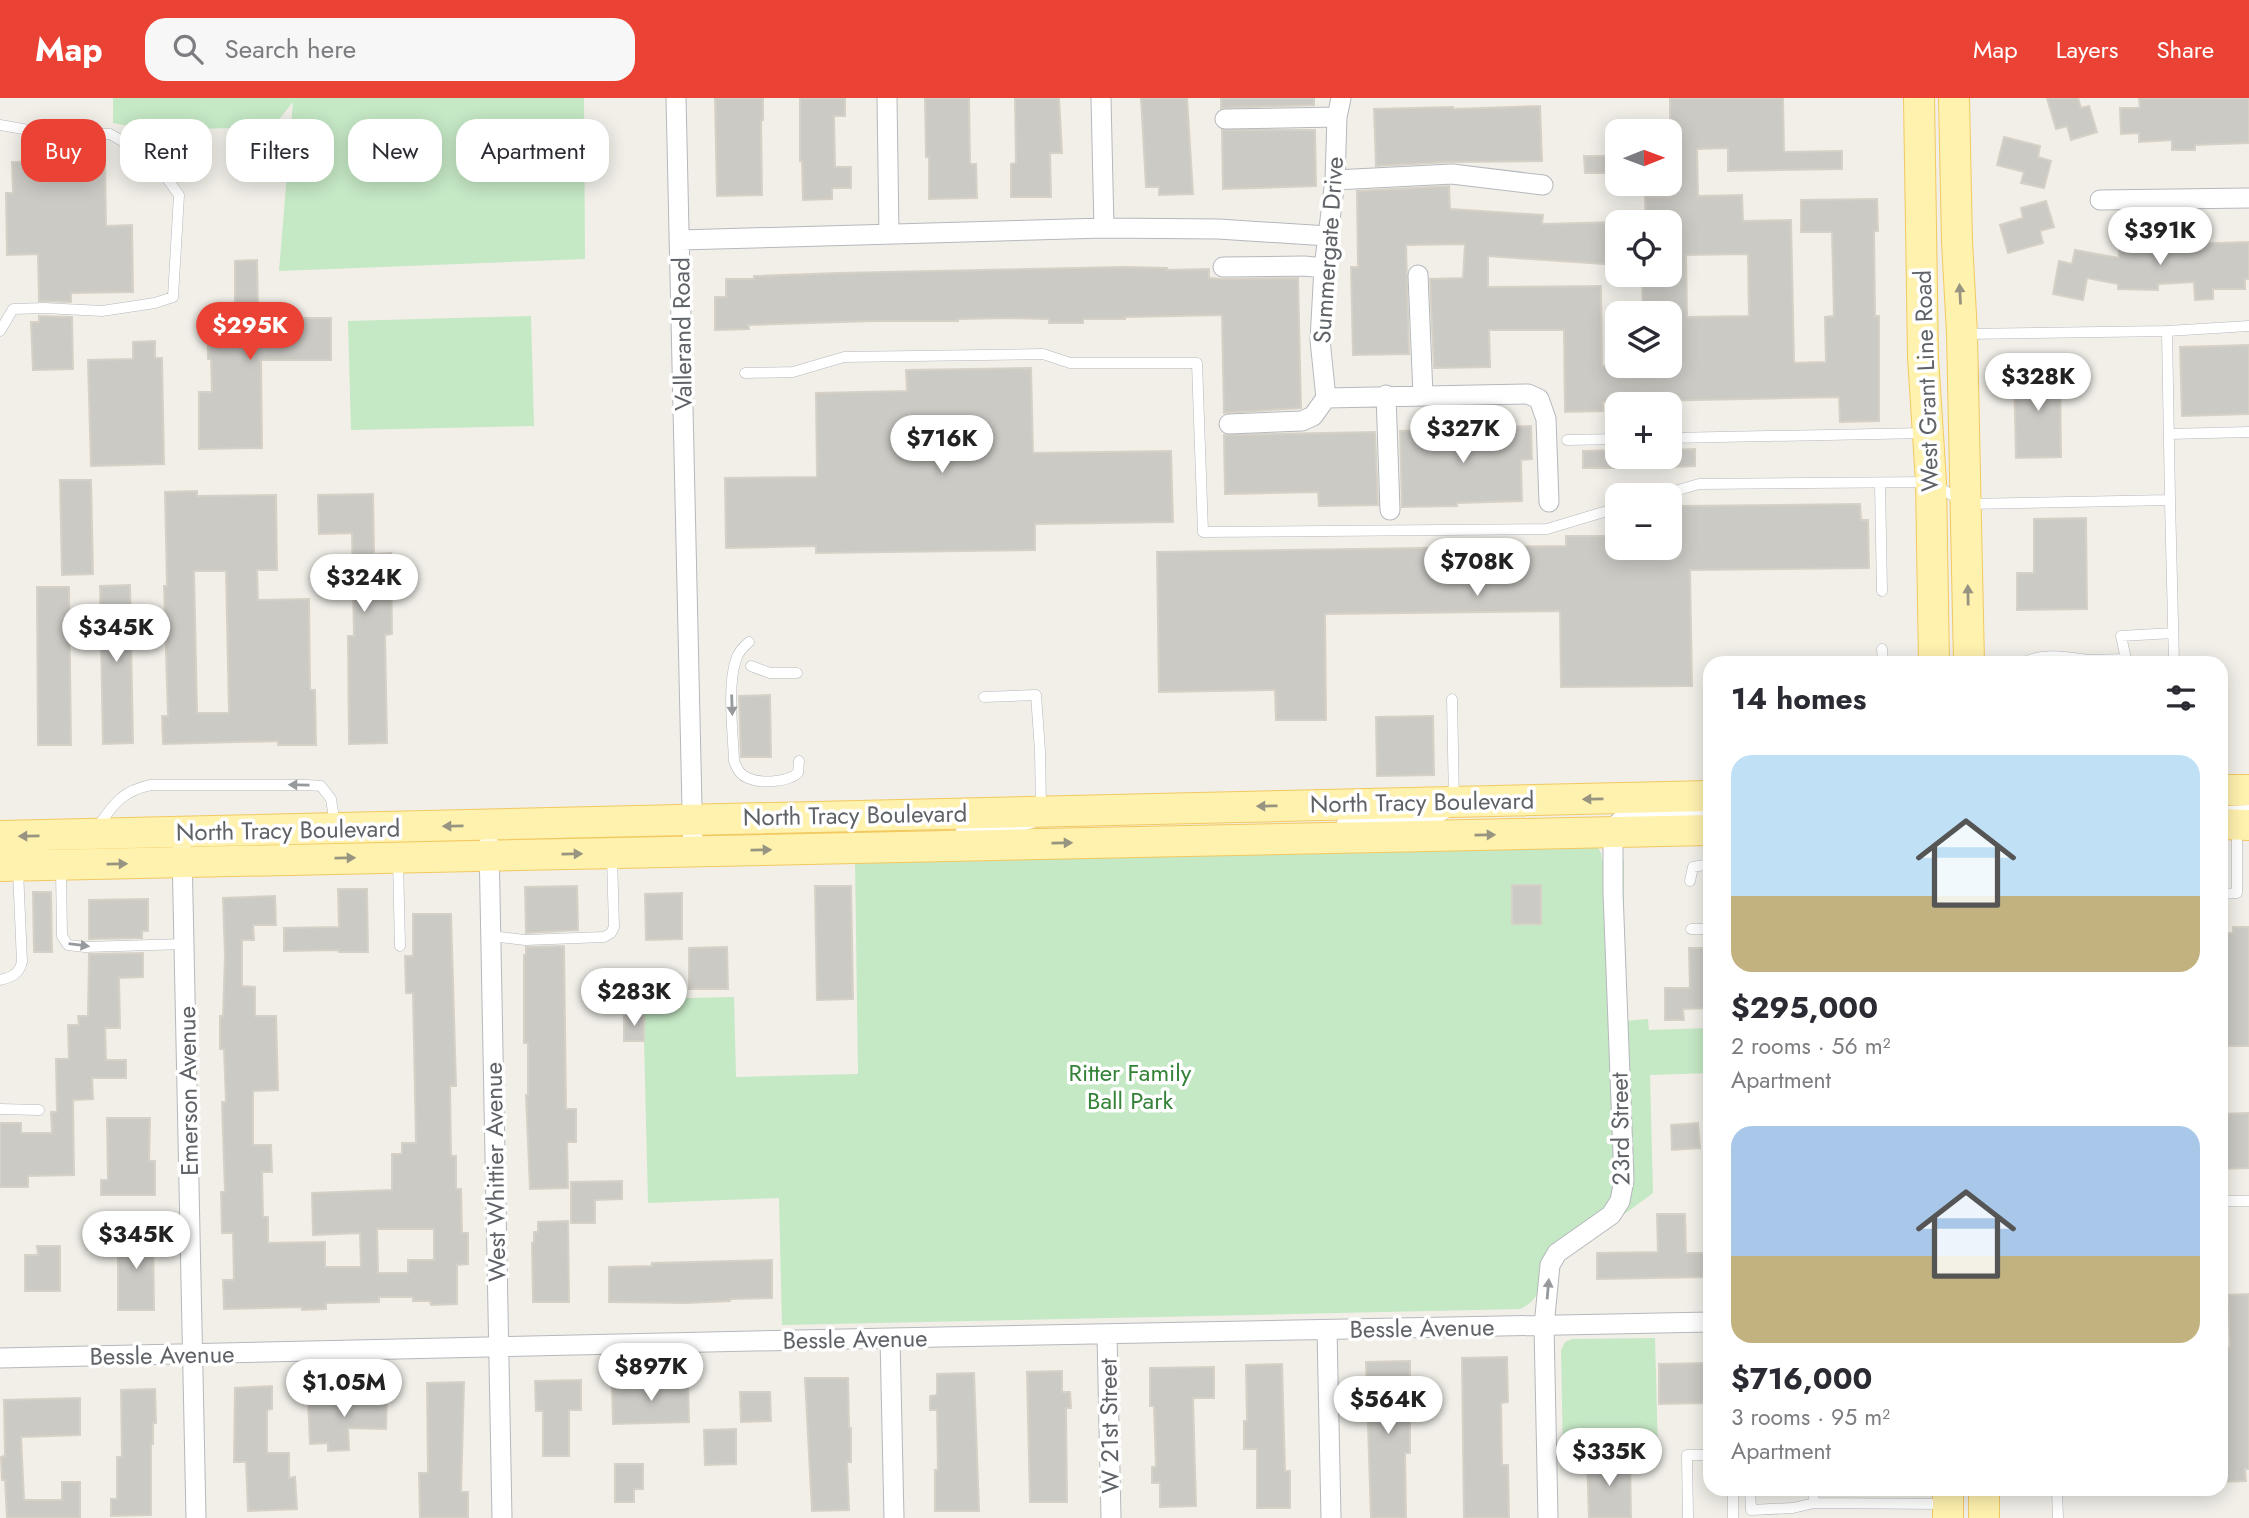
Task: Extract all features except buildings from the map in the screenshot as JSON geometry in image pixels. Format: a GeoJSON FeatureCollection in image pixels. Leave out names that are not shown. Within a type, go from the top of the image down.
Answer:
{"type":"FeatureCollection","features":[{"type":"Feature","properties":{"kind":"main road","name":"West Grant Line Road"},"geometry":{"type":"LineString","coordinates":[[1919,98],[1923,357],[1931,482],[1934,656]]}},
{"type":"Feature","properties":{"kind":"main road","name":"West Grant Line Road"},"geometry":{"type":"LineString","coordinates":[[1954,98],[1969,656]]}},
{"type":"Feature","properties":{"kind":"main road"},"geometry":{"type":"LineString","coordinates":[[1921,173],[1933,182],[1939,193],[1946,223],[1957,241]]}},
{"type":"Feature","properties":{"kind":"main road"},"geometry":{"type":"LineString","coordinates":[[2228,790],[2249,790]]}},
{"type":"Feature","properties":{"kind":"main road","name":"North Tracy Boulevard"},"geometry":{"type":"LineString","coordinates":[[0,836],[1454,802],[1703,799]]}},
{"type":"Feature","properties":{"kind":"main road","name":"North Tracy Boulevard"},"geometry":{"type":"LineString","coordinates":[[9,866],[1703,830]]}},
{"type":"Feature","properties":{"kind":"main road"},"geometry":{"type":"LineString","coordinates":[[1984,1496],[1984,1518]]}},
{"type":"Feature","properties":{"kind":"street"},"geometry":{"type":"LineString","coordinates":[[676,98],[680,240]]}},
{"type":"Feature","properties":{"kind":"street"},"geometry":{"type":"LineString","coordinates":[[887,98],[888,234]]}},
{"type":"Feature","properties":{"kind":"street"},"geometry":{"type":"LineString","coordinates":[[1101,98],[1104,228]]}},
{"type":"Feature","properties":{"kind":"street"},"geometry":{"type":"LineString","coordinates":[[1225,119],[1339,108]]}},
{"type":"Feature","properties":{"kind":"street","name":"Summergate Drive"},"geometry":{"type":"LineString","coordinates":[[1326,398],[1320,340],[1339,108]]}},
{"type":"Feature","properties":{"kind":"street"},"geometry":{"type":"LineString","coordinates":[[1335,180],[1452,174],[1543,185]]}},
{"type":"Feature","properties":{"kind":"street"},"geometry":{"type":"LineString","coordinates":[[2100,200],[2249,198]]}},
{"type":"Feature","properties":{"kind":"street","name":"Vallerand Road"},"geometry":{"type":"LineString","coordinates":[[692,852],[680,240],[1104,228],[1218,229],[1328,236]]}},
{"type":"Feature","properties":{"kind":"street"},"geometry":{"type":"LineString","coordinates":[[1223,267],[1324,268]]}},
{"type":"Feature","properties":{"kind":"street"},"geometry":{"type":"LineString","coordinates":[[1418,275],[1423,396]]}},
{"type":"Feature","properties":{"kind":"street"},"geometry":{"type":"LineString","coordinates":[[1228,424],[1302,421],[1313,416],[1326,398],[1528,394],[1539,399],[1546,419],[1549,502]]}},
{"type":"Feature","properties":{"kind":"street"},"geometry":{"type":"LineString","coordinates":[[1386,395],[1390,510]]}},
{"type":"Feature","properties":{"kind":"street"},"geometry":{"type":"LineString","coordinates":[[1613,832],[1616,825],[1633,814],[1692,812],[1703,804]]}},
{"type":"Feature","properties":{"kind":"street","name":"West Whittier Avenue"},"geometry":{"type":"LineString","coordinates":[[488,825],[502,1518]]}},
{"type":"Feature","properties":{"kind":"street","name":"Emerson Avenue"},"geometry":{"type":"LineString","coordinates":[[182,832],[196,1518]]}},
{"type":"Feature","properties":{"kind":"street","name":"23rd Street"},"geometry":{"type":"LineString","coordinates":[[1548,1518],[1544,1326],[1550,1265],[1556,1253],[1611,1214],[1620,1201],[1624,1180],[1613,832]]}},
{"type":"Feature","properties":{"kind":"street","name":"Bessle Avenue"},"geometry":{"type":"LineString","coordinates":[[0,1358],[1703,1322]]}},
{"type":"Feature","properties":{"kind":"street"},"geometry":{"type":"LineString","coordinates":[[1327,1330],[1331,1518]]}},
{"type":"Feature","properties":{"kind":"street","name":"W 21st Street"},"geometry":{"type":"LineString","coordinates":[[1107,1335],[1111,1518]]}},
{"type":"Feature","properties":{"kind":"street"},"geometry":{"type":"LineString","coordinates":[[890,1338],[894,1518]]}},
{"type":"Feature","properties":{"kind":"lane"},"geometry":{"type":"LineString","coordinates":[[0,125],[51,134],[110,134],[153,159],[179,195],[173,297],[155,303],[102,311],[13,309],[0,331]]}},
{"type":"Feature","properties":{"kind":"lane"},"geometry":{"type":"LineString","coordinates":[[1962,334],[2166,331],[2249,326]]}},
{"type":"Feature","properties":{"kind":"lane"},"geometry":{"type":"LineString","coordinates":[[2166,331],[2174,656]]}},
{"type":"Feature","properties":{"kind":"lane"},"geometry":{"type":"LineString","coordinates":[[745,373],[793,372],[857,357],[1043,355],[1070,363],[1197,363],[1203,532],[1548,529],[1605,512]]}},
{"type":"Feature","properties":{"kind":"lane"},"geometry":{"type":"LineString","coordinates":[[2169,434],[2249,432]]}},
{"type":"Feature","properties":{"kind":"lane"},"geometry":{"type":"LineString","coordinates":[[1682,438],[1929,433]]}},
{"type":"Feature","properties":{"kind":"lane"},"geometry":{"type":"LineString","coordinates":[[1567,440],[1605,439]]}},
{"type":"Feature","properties":{"kind":"lane"},"geometry":{"type":"LineString","coordinates":[[1682,489],[1699,484],[1931,482],[1966,504],[2170,500]]}},
{"type":"Feature","properties":{"kind":"lane"},"geometry":{"type":"LineString","coordinates":[[1880,483],[1882,591]]}},
{"type":"Feature","properties":{"kind":"lane"},"geometry":{"type":"LineString","coordinates":[[2125,656],[2121,636],[2173,633]]}},
{"type":"Feature","properties":{"kind":"lane"},"geometry":{"type":"LineString","coordinates":[[749,642],[736,659],[732,675],[734,761],[738,771],[755,781],[789,779],[798,773],[799,761]]}},
{"type":"Feature","properties":{"kind":"lane"},"geometry":{"type":"LineString","coordinates":[[1882,649],[1882,656]]}},
{"type":"Feature","properties":{"kind":"lane"},"geometry":{"type":"LineString","coordinates":[[751,666],[770,673],[797,673]]}},
{"type":"Feature","properties":{"kind":"lane"},"geometry":{"type":"LineString","coordinates":[[954,831],[1019,828],[1037,820],[1041,811],[1041,751],[1036,695],[984,696]]}},
{"type":"Feature","properties":{"kind":"lane"},"geometry":{"type":"LineString","coordinates":[[1335,824],[1437,819],[1452,808],[1452,699]]}},
{"type":"Feature","properties":{"kind":"lane"},"geometry":{"type":"LineString","coordinates":[[93,834],[111,806],[122,796],[135,788],[151,785],[321,786],[331,799],[336,829]]}},
{"type":"Feature","properties":{"kind":"lane"},"geometry":{"type":"LineString","coordinates":[[2228,894],[2237,893],[2235,819]]}},
{"type":"Feature","properties":{"kind":"lane"},"geometry":{"type":"LineString","coordinates":[[1287,838],[1323,828]]}},
{"type":"Feature","properties":{"kind":"lane"},"geometry":{"type":"LineString","coordinates":[[855,848],[890,835]]}},
{"type":"Feature","properties":{"kind":"lane"},"geometry":{"type":"LineString","coordinates":[[491,936],[525,940],[604,937],[611,933],[614,927],[611,853]]}},
{"type":"Feature","properties":{"kind":"lane"},"geometry":{"type":"LineString","coordinates":[[398,857],[400,946]]}},
{"type":"Feature","properties":{"kind":"lane"},"geometry":{"type":"LineString","coordinates":[[60,865],[62,936],[68,945],[85,947],[185,944]]}},
{"type":"Feature","properties":{"kind":"lane"},"geometry":{"type":"LineString","coordinates":[[1690,881],[1693,867],[1703,865]]}},
{"type":"Feature","properties":{"kind":"lane"},"geometry":{"type":"LineString","coordinates":[[0,980],[15,975],[22,962],[9,866]]}},
{"type":"Feature","properties":{"kind":"lane"},"geometry":{"type":"LineString","coordinates":[[1691,929],[1703,929]]}},
{"type":"Feature","properties":{"kind":"lane"},"geometry":{"type":"LineString","coordinates":[[0,1109],[39,1110]]}},
{"type":"Feature","properties":{"kind":"lane"},"geometry":{"type":"LineString","coordinates":[[2228,1201],[2249,1200]]}},
{"type":"Feature","properties":{"kind":"lane"},"geometry":{"type":"LineString","coordinates":[[1688,1518],[1687,1455],[1703,1455]]}},
{"type":"Feature","properties":{"kind":"lane"},"geometry":{"type":"LineString","coordinates":[[1733,1496],[1733,1518]]}},
{"type":"Feature","properties":{"kind":"lane"},"geometry":{"type":"LineString","coordinates":[[1750,1496],[1751,1510],[1793,1508],[1814,1503],[1948,1504]]}},
{"type":"Feature","properties":{"kind":"lane"},"geometry":{"type":"LineString","coordinates":[[1814,1496],[1814,1503]]}},
{"type":"Feature","properties":{"kind":"lane"},"geometry":{"type":"LineString","coordinates":[[2057,1496],[2058,1518]]}},
{"type":"Feature","properties":{"kind":"green space"},"geometry":{"type":"Polygon","coordinates":[[[113,98],[584,98],[584,119],[456,119],[456,182],[585,182],[585,259],[279,271],[286,182],[334,182],[334,119],[292,119],[293,102],[279,119],[226,119],[226,128],[212,128],[212,119],[120,119],[120,124],[113,123],[113,98]]]}},
{"type":"Feature","properties":{"kind":"green space"},"geometry":{"type":"Polygon","coordinates":[[[531,316],[534,426],[351,430],[348,321],[531,316]]]}},
{"type":"Feature","properties":{"kind":"green space","name":"Ritter Family Ball Park"},"geometry":{"type":"Polygon","coordinates":[[[1597,846],[1602,860],[1624,860],[1624,1021],[1648,1019],[1649,1030],[1703,1028],[1703,1073],[1650,1075],[1653,1193],[1570,1254],[1545,1262],[1536,1295],[1520,1309],[782,1325],[779,1198],[648,1203],[643,999],[734,997],[736,1077],[858,1074],[855,859],[1597,846]]]}},
{"type":"Feature","properties":{"kind":"green space"},"geometry":{"type":"Polygon","coordinates":[[[1655,1338],[1658,1453],[1563,1456],[1561,1350],[1565,1342],[1572,1339],[1655,1338]]]}}]}
